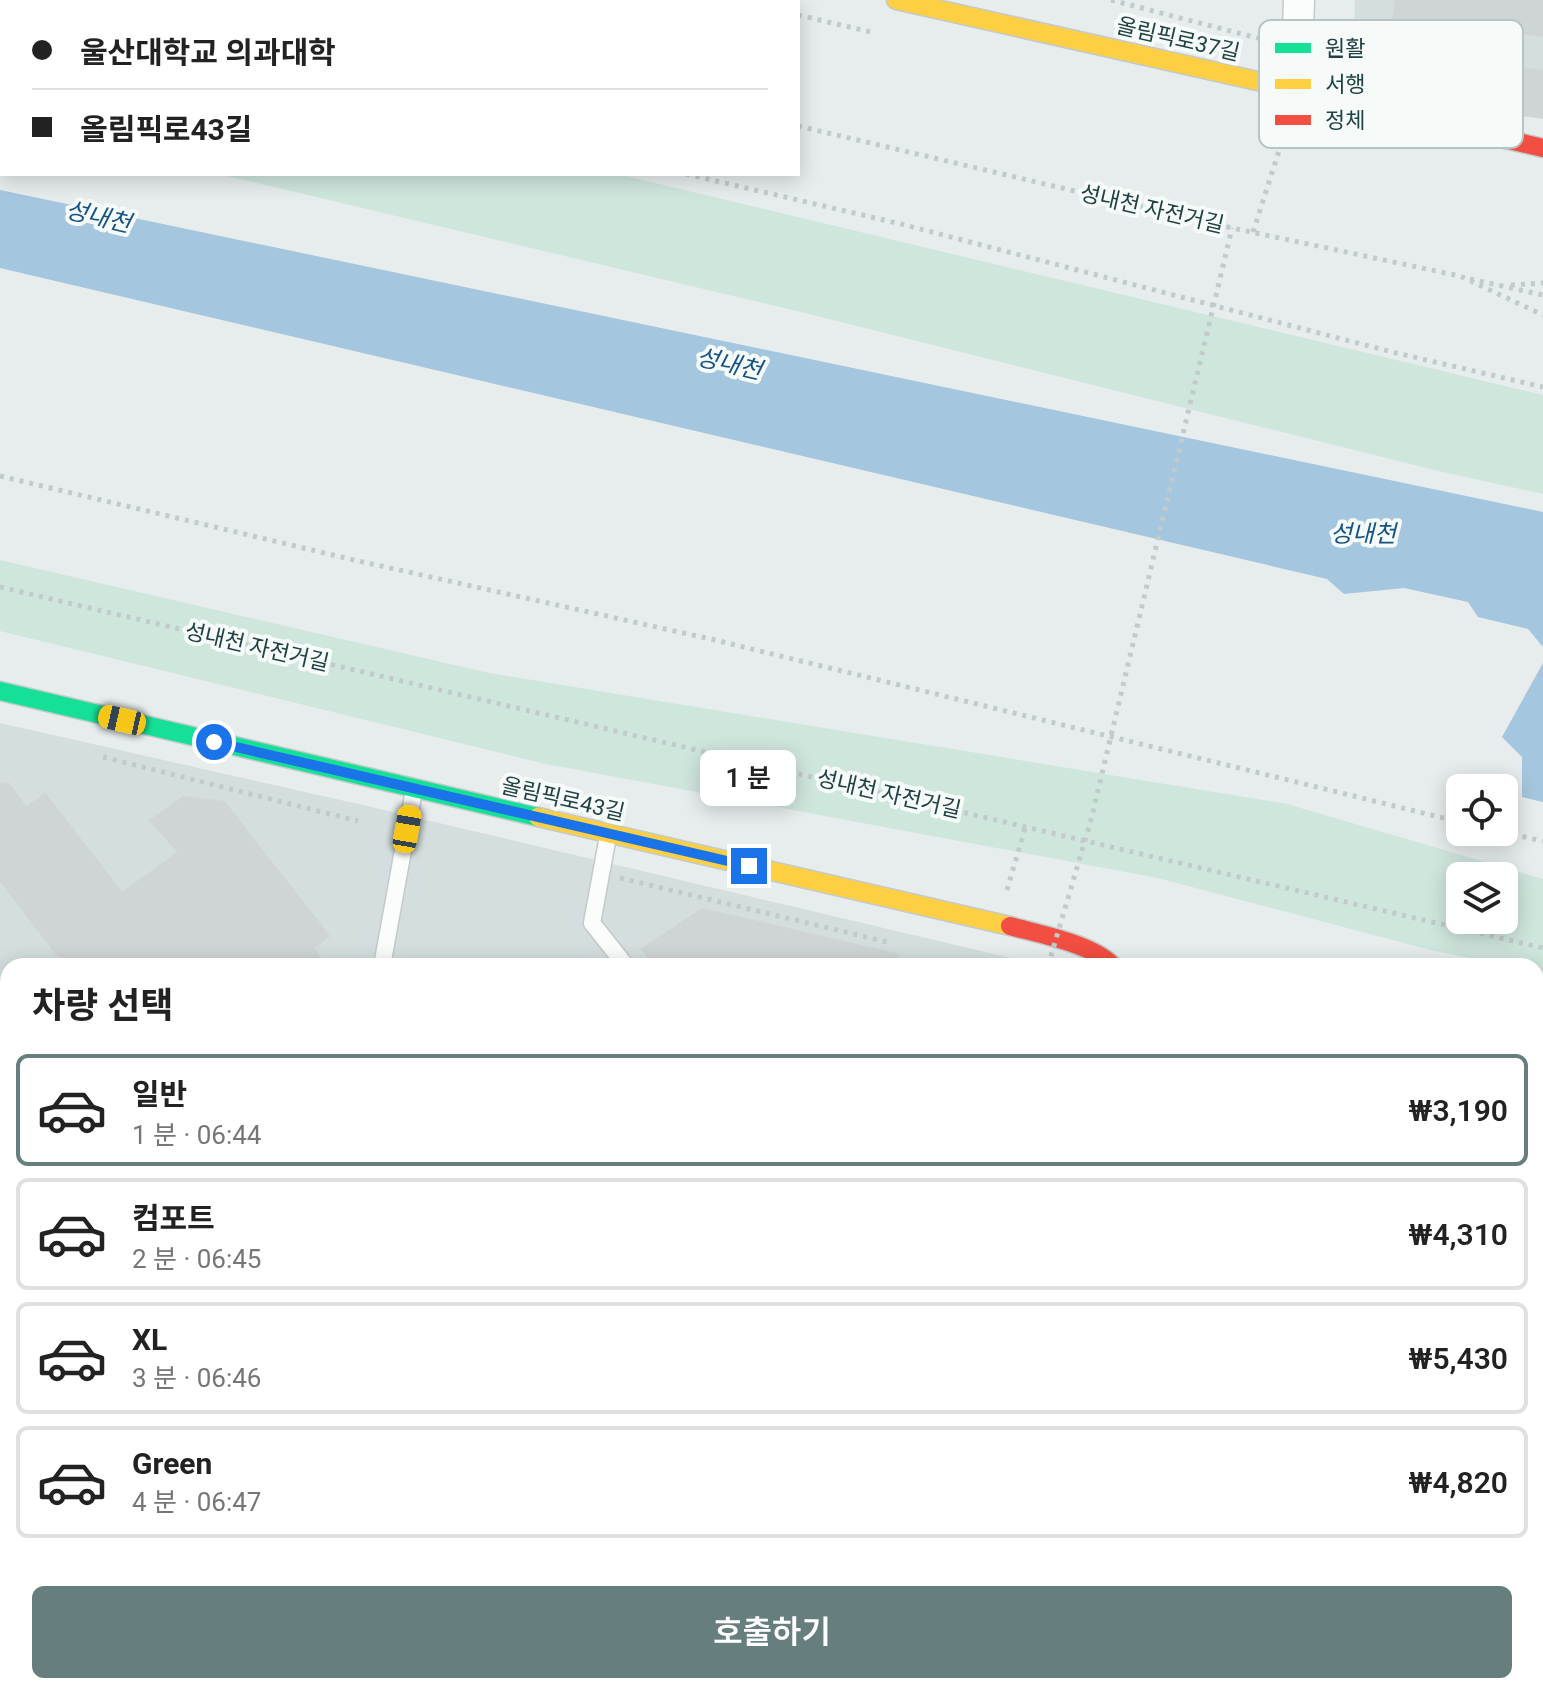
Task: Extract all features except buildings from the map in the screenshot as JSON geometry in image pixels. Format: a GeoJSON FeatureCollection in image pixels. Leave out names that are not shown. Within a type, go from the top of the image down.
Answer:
{"type":"FeatureCollection","features":[{"type":"Feature","properties":{"kind":"street","name":"올림픽로37길"},"geometry":{"type":"LineString","coordinates":[[896,0],[1259,82]]}},
{"type":"Feature","properties":{"kind":"street"},"geometry":{"type":"LineString","coordinates":[[1298,20],[1299,0]]}},
{"type":"Feature","properties":{"kind":"street","name":"올림픽로37길"},"geometry":{"type":"LineString","coordinates":[[1523,143],[1543,148]]}},
{"type":"Feature","properties":{"kind":"street","name":"올림픽로43길"},"geometry":{"type":"LineString","coordinates":[[0,691],[609,834],[971,915],[1057,939],[1098,958]]}},
{"type":"Feature","properties":{"kind":"lane"},"geometry":{"type":"LineString","coordinates":[[383,958],[414,789]]}},
{"type":"Feature","properties":{"kind":"lane"},"geometry":{"type":"LineString","coordinates":[[609,834],[592,923],[620,958]]}},
{"type":"Feature","properties":{"kind":"path"},"geometry":{"type":"LineString","coordinates":[[1111,0],[1259,38]]}},
{"type":"Feature","properties":{"kind":"path","name":"성내천 자전거길"},"geometry":{"type":"LineString","coordinates":[[800,126],[1232,228],[1543,295]]}},
{"type":"Feature","properties":{"kind":"path"},"geometry":{"type":"LineString","coordinates":[[1253,232],[1280,148]]}},
{"type":"Feature","properties":{"kind":"path"},"geometry":{"type":"LineString","coordinates":[[695,176],[901,224],[1392,352],[1543,387]]}},
{"type":"Feature","properties":{"kind":"path"},"geometry":{"type":"LineString","coordinates":[[1050,958],[1085,840],[1232,228]]}},
{"type":"Feature","properties":{"kind":"path","name":"성내천 자전거길"},"geometry":{"type":"LineString","coordinates":[[1460,276],[1543,315]]}},
{"type":"Feature","properties":{"kind":"path"},"geometry":{"type":"LineString","coordinates":[[1502,286],[1543,283]]}},
{"type":"Feature","properties":{"kind":"path"},"geometry":{"type":"LineString","coordinates":[[0,476],[354,560],[715,640],[1446,819]]}},
{"type":"Feature","properties":{"kind":"path","name":"성내천 자전거길"},"geometry":{"type":"LineString","coordinates":[[0,587],[1543,948]]}},
{"type":"Feature","properties":{"kind":"path"},"geometry":{"type":"LineString","coordinates":[[90,754],[358,821]]}},
{"type":"Feature","properties":{"kind":"path"},"geometry":{"type":"LineString","coordinates":[[1004,902],[1026,825]]}},
{"type":"Feature","properties":{"kind":"path"},"geometry":{"type":"LineString","coordinates":[[1518,835],[1543,841]]}},
{"type":"Feature","properties":{"kind":"path"},"geometry":{"type":"LineString","coordinates":[[616,877],[891,943]]}},
{"type":"Feature","properties":{"kind":"shaded area"},"geometry":{"type":"Polygon","coordinates":[[[1355,0],[1543,0],[1543,92],[1523,88],[1523,20],[1354,20],[1355,0]]]}},
{"type":"Feature","properties":{"kind":"shaded area"},"geometry":{"type":"Polygon","coordinates":[[[0,723],[1010,958],[0,958],[0,723]]]}},
{"type":"Feature","properties":{"kind":"green space"},"geometry":{"type":"Polygon","coordinates":[[[227,176],[625,176],[1543,395],[1543,494],[1434,470],[805,313],[227,176]]]}},
{"type":"Feature","properties":{"kind":"green space"},"geometry":{"type":"Polygon","coordinates":[[[0,560],[489,673],[1287,804],[1485,862],[1446,862],[1446,934],[1518,934],[1518,872],[1543,879],[1543,958],[1471,958],[1434,951],[1158,878],[546,764],[0,631],[0,560]]]}},
{"type":"Feature","properties":{"kind":"water","name":"성내천"},"geometry":{"type":"Polygon","coordinates":[[[0,190],[1543,512],[1543,647],[1528,629],[1478,617],[1468,602],[1404,588],[1344,594],[1327,579],[0,268],[0,190]]]}},
{"type":"Feature","properties":{"kind":"water"},"geometry":{"type":"Polygon","coordinates":[[[1543,663],[1543,802],[1522,797],[1522,757],[1502,737],[1543,663]]]}},
{"type":"Feature","properties":{"kind":"traffic: fast"},"geometry":{"type":"LineString","coordinates":[[0,691],[538,817]]}},
{"type":"Feature","properties":{"kind":"traffic: slow"},"geometry":{"type":"LineString","coordinates":[[896,0],[1259,81]]}},
{"type":"Feature","properties":{"kind":"traffic: slow"},"geometry":{"type":"LineString","coordinates":[[538,817],[1010,926]]}},
{"type":"Feature","properties":{"kind":"traffic: jam"},"geometry":{"type":"LineString","coordinates":[[1523,143],[1543,148]]}},
{"type":"Feature","properties":{"kind":"traffic: jam"},"geometry":{"type":"LineString","coordinates":[[1010,926],[1050,936],[1104,958]]}},
{"type":"Feature","properties":{"kind":"route"},"geometry":{"type":"LineString","coordinates":[[214,742],[749,866]]}}]}
